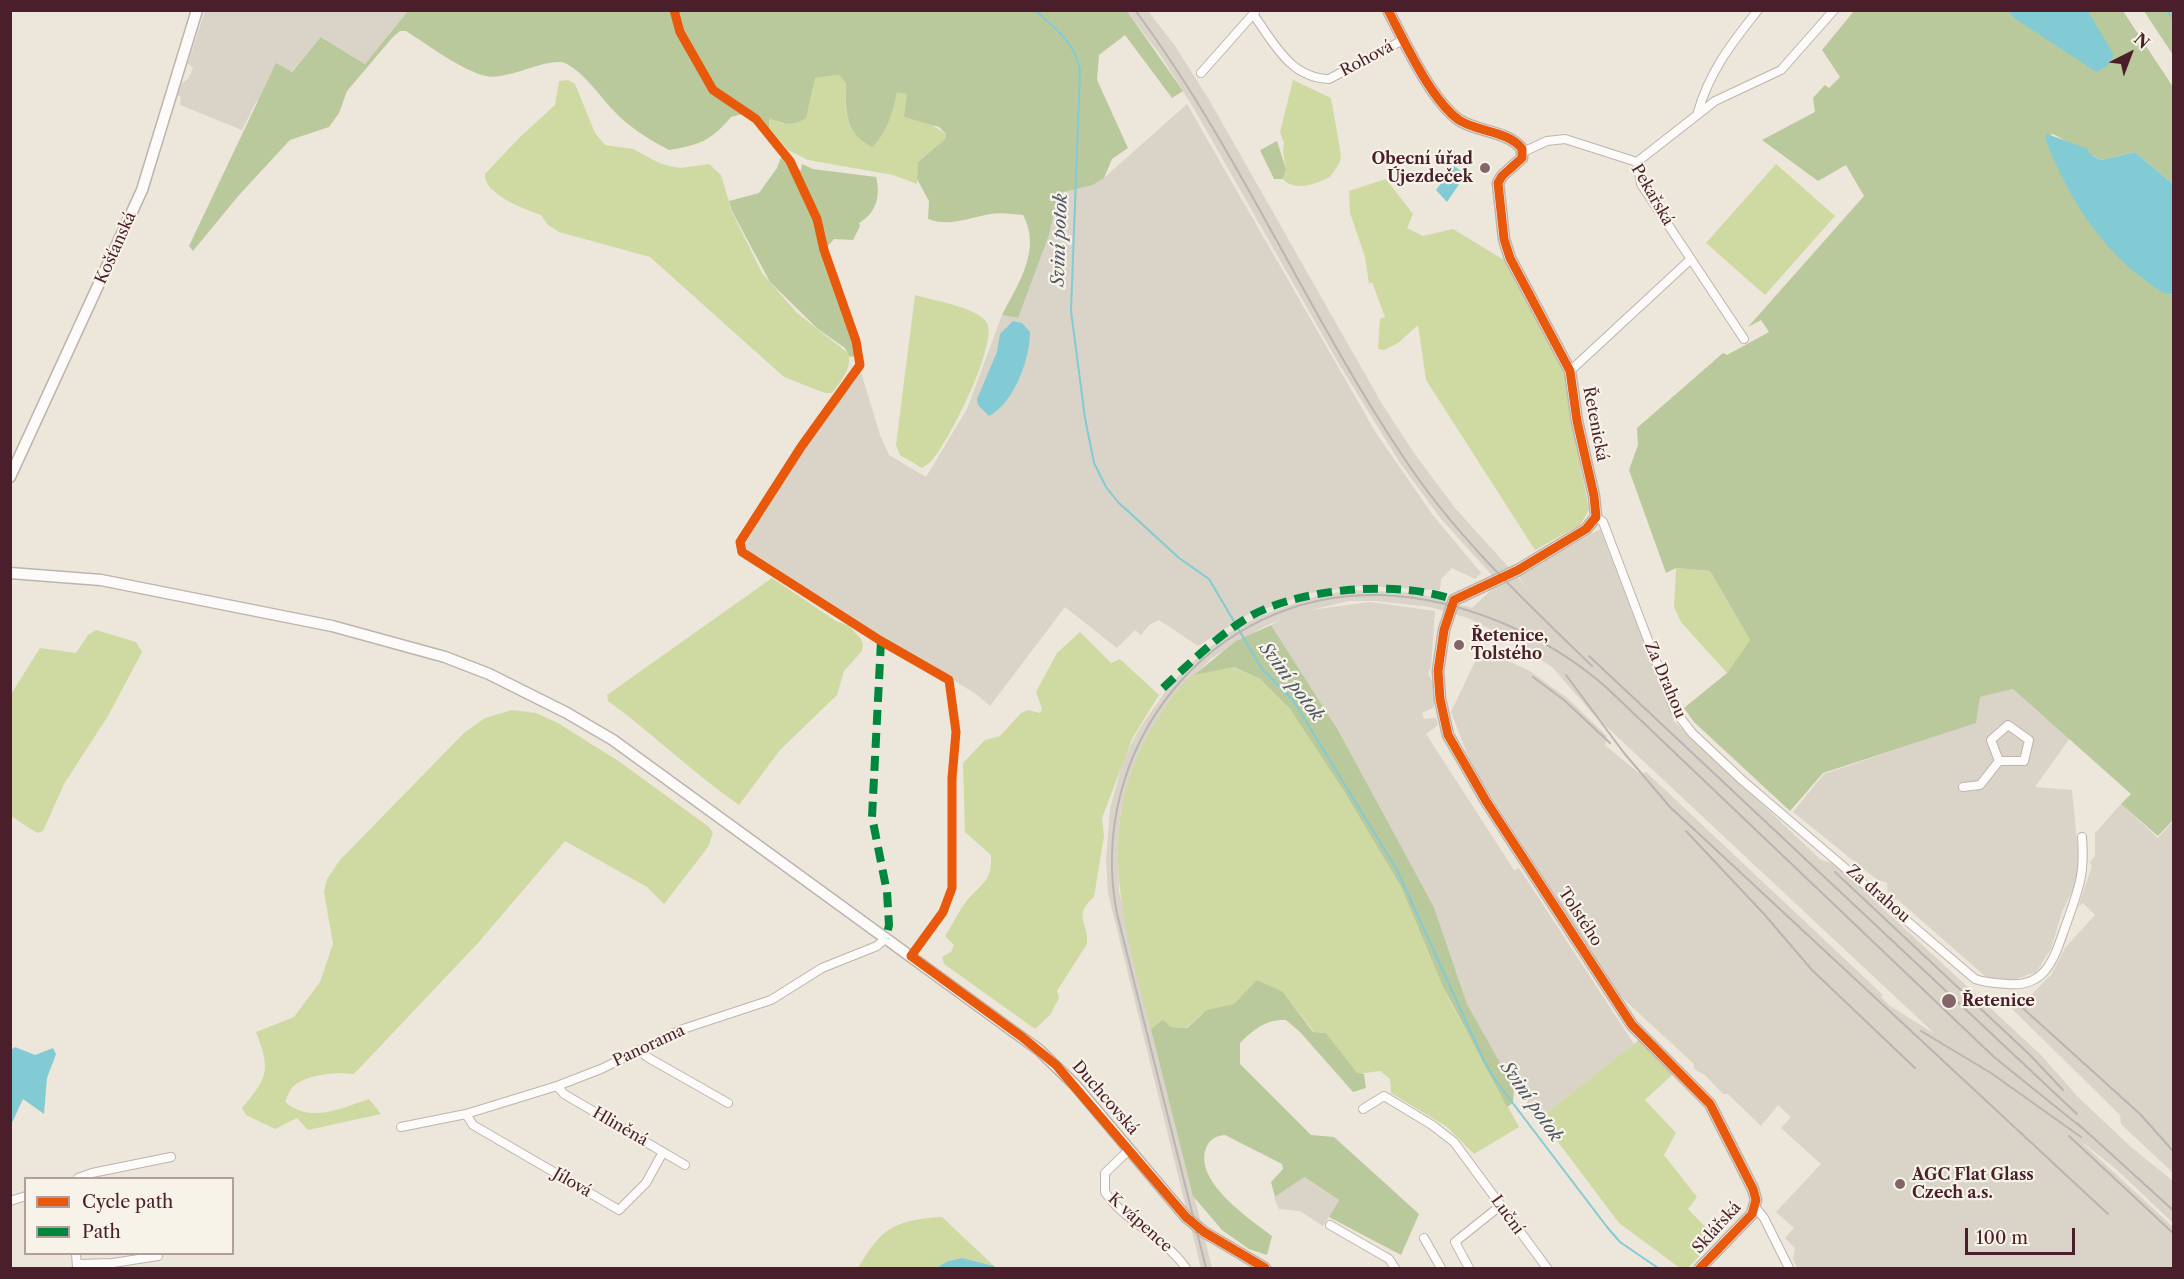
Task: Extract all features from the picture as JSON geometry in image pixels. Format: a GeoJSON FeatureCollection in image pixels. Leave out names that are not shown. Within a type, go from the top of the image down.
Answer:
{"type":"FeatureCollection","features":[{"type":"Feature","properties":{"kind":"street","name":"Košťanská"},"geometry":{"type":"LineString","coordinates":[[10,477],[142,190],[197,10]]}},
{"type":"Feature","properties":{"kind":"street"},"geometry":{"type":"LineString","coordinates":[[1388,10],[1403,40],[1448,110],[1467,124],[1512,140],[1522,152]]}},
{"type":"Feature","properties":{"kind":"street"},"geometry":{"type":"LineString","coordinates":[[1697,115],[1702,96],[1723,54],[1758,10]]}},
{"type":"Feature","properties":{"kind":"street"},"geometry":{"type":"LineString","coordinates":[[1636,162],[1715,101],[1781,70],[1834,10]]}},
{"type":"Feature","properties":{"kind":"street"},"geometry":{"type":"LineString","coordinates":[[1200,73],[1254,12]]}},
{"type":"Feature","properties":{"kind":"street","name":"Rohová"},"geometry":{"type":"LineString","coordinates":[[1254,12],[1292,68],[1323,79],[1329,79],[1403,40]]}},
{"type":"Feature","properties":{"kind":"street","name":"Pekařská"},"geometry":{"type":"LineString","coordinates":[[1522,152],[1547,141],[1565,139],[1636,162],[1641,184],[1744,339]]}},
{"type":"Feature","properties":{"kind":"street","name":"Řetenická"},"geometry":{"type":"LineString","coordinates":[[1522,152],[1521,159],[1502,176],[1498,185],[1508,255],[1569,371],[1577,421],[1594,496],[1596,518]]}},
{"type":"Feature","properties":{"kind":"street","name":"Řetenická"},"geometry":{"type":"LineString","coordinates":[[1569,371],[1691,259]]}},
{"type":"Feature","properties":{"kind":"street","name":"Tolstého"},"geometry":{"type":"LineString","coordinates":[[1596,518],[1586,529],[1518,570],[1454,600],[1447,618],[1438,671],[1440,699],[1448,735],[1486,801],[1632,1025],[1710,1104],[1753,1189],[1755,1208]]}},
{"type":"Feature","properties":{"kind":"street","name":"Za Drahou"},"geometry":{"type":"LineString","coordinates":[[1596,518],[1603,522],[1680,718],[1700,740],[1779,812]]}},
{"type":"Feature","properties":{"kind":"street","name":"Duchcovská"},"geometry":{"type":"LineString","coordinates":[[10,573],[45,574],[107,581],[332,626],[466,664],[602,733],[1047,1056],[1075,1084],[1191,1222],[1265,1269]]}},
{"type":"Feature","properties":{"kind":"street"},"geometry":{"type":"LineString","coordinates":[[2008,725],[2028,740],[2024,761],[1999,761],[1991,740],[2008,725]]}},
{"type":"Feature","properties":{"kind":"street"},"geometry":{"type":"LineString","coordinates":[[1963,788],[1980,785],[1999,761]]}},
{"type":"Feature","properties":{"kind":"street","name":"Za drahou"},"geometry":{"type":"LineString","coordinates":[[1779,812],[1840,861],[1975,979],[2020,985],[2034,981],[2049,967],[2080,886],[2084,867],[2082,837]]}},
{"type":"Feature","properties":{"kind":"street","name":"Panorama"},"geometry":{"type":"LineString","coordinates":[[401,1127],[466,1114],[557,1086],[683,1029],[771,1000],[822,968],[878,946],[886,938]]}},
{"type":"Feature","properties":{"kind":"street"},"geometry":{"type":"LineString","coordinates":[[639,1050],[647,1057],[728,1103]]}},
{"type":"Feature","properties":{"kind":"street","name":"Hliněná"},"geometry":{"type":"LineString","coordinates":[[557,1086],[564,1094],[685,1165]]}},
{"type":"Feature","properties":{"kind":"street","name":"Luční"},"geometry":{"type":"LineString","coordinates":[[1363,1109],[1378,1097],[1392,1098],[1446,1135],[1547,1269]]}},
{"type":"Feature","properties":{"kind":"street","name":"Jílová"},"geometry":{"type":"LineString","coordinates":[[466,1114],[473,1125],[619,1210],[646,1183],[663,1152]]}},
{"type":"Feature","properties":{"kind":"street","name":"K vápence"},"geometry":{"type":"LineString","coordinates":[[1129,1150],[1105,1173],[1105,1192],[1121,1209],[1161,1240],[1186,1269]]}},
{"type":"Feature","properties":{"kind":"street"},"geometry":{"type":"LineString","coordinates":[[83,1177],[92,1173],[171,1157]]}},
{"type":"Feature","properties":{"kind":"street"},"geometry":{"type":"LineString","coordinates":[[1469,1269],[1455,1242],[1500,1206]]}},
{"type":"Feature","properties":{"kind":"street"},"geometry":{"type":"LineString","coordinates":[[1755,1208],[1764,1218],[1789,1269]]}},
{"type":"Feature","properties":{"kind":"street","name":"Sklářská"},"geometry":{"type":"LineString","coordinates":[[1700,1269],[1755,1208]]}},
{"type":"Feature","properties":{"kind":"street"},"geometry":{"type":"LineString","coordinates":[[1330,1225],[1389,1259],[1395,1269]]}},
{"type":"Feature","properties":{"kind":"street"},"geometry":{"type":"LineString","coordinates":[[1424,1238],[1441,1269]]}},
{"type":"Feature","properties":{"kind":"street"},"geometry":{"type":"LineString","coordinates":[[77,1266],[158,1256]]}},
{"type":"Feature","properties":{"kind":"shaded area"},"geometry":{"type":"Polygon","coordinates":[[[205,11],[408,11],[365,64],[322,37],[291,72],[256,102],[242,130],[180,105],[181,97],[177,95],[182,83],[188,79],[193,68],[188,63],[205,11]]]}},
{"type":"Feature","properties":{"kind":"shaded area"},"geometry":{"type":"Polygon","coordinates":[[[1127,11],[1148,11],[1175,46],[1208,98],[1382,404],[1414,453],[1455,508],[1530,591],[1518,576],[1600,529],[1674,721],[1820,859],[1836,865],[2041,1055],[2078,1097],[2131,1147],[2173,1181],[2173,1223],[2115,1168],[2079,1140],[2173,1227],[2173,1268],[1797,1268],[1793,1259],[1795,1248],[1785,1238],[1794,1228],[1776,1212],[1821,1164],[1781,1128],[1791,1117],[1778,1105],[1761,1126],[1728,1094],[1723,1094],[1705,1075],[1694,1069],[1694,1064],[1618,994],[1472,766],[1451,712],[1481,649],[1530,671],[1567,698],[1607,736],[1605,745],[1641,775],[1646,772],[1883,995],[1881,997],[1890,1006],[1935,1034],[1593,714],[1553,668],[1514,641],[1468,618],[1430,607],[1376,601],[1349,601],[1310,610],[1370,602],[1435,611],[1431,667],[1428,674],[1433,683],[1435,702],[1433,708],[1422,713],[1424,719],[1436,718],[1438,725],[1426,734],[1514,870],[1519,868],[1634,1044],[1540,1118],[1512,1087],[1467,1004],[1434,907],[1338,730],[1271,625],[1282,619],[1265,626],[1212,658],[1180,689],[1162,712],[1134,765],[1121,811],[1118,836],[1119,892],[1212,1268],[1201,1268],[1108,893],[1106,859],[1110,809],[1123,761],[1138,731],[1172,682],[1206,650],[1230,632],[1260,616],[1310,598],[1349,590],[1416,593],[1472,608],[1499,583],[1441,519],[1400,463],[1339,364],[1193,107],[1161,56],[1127,11]]]}},
{"type":"Feature","properties":{"kind":"shaded area"},"geometry":{"type":"Polygon","coordinates":[[[1187,104],[1376,433],[1432,514],[1481,573],[1475,579],[1452,568],[1441,579],[1440,590],[1361,586],[1310,593],[1247,615],[1198,646],[1159,620],[1149,625],[1141,635],[1135,630],[1117,648],[1065,607],[990,706],[976,694],[749,555],[745,544],[816,431],[860,369],[880,435],[889,455],[926,477],[967,409],[1002,315],[1017,318],[1049,235],[1060,192],[1093,185],[1104,178],[1187,104]]]}},
{"type":"Feature","properties":{"kind":"shaded area"},"geometry":{"type":"Polygon","coordinates":[[[2013,689],[2070,738],[2035,787],[2072,790],[2080,874],[2062,912],[2051,949],[2036,972],[2013,980],[1986,977],[1898,900],[1888,896],[1887,883],[1876,879],[1793,812],[1824,774],[1958,728],[1980,697],[2013,689]]]}},
{"type":"Feature","properties":{"kind":"shaded area"},"geometry":{"type":"Polygon","coordinates":[[[2121,804],[2158,838],[2173,822],[2173,1173],[2121,1124],[2120,1115],[1999,996],[2028,998],[2052,974],[2065,948],[2095,915],[2083,903],[2078,907],[2092,866],[2090,862],[2095,856],[2095,833],[2121,804]]]}},
{"type":"Feature","properties":{"kind":"shaded area"},"geometry":{"type":"Polygon","coordinates":[[[1303,1177],[1339,1200],[1323,1226],[1300,1211],[1279,1209],[1274,1198],[1303,1177]]]}},
{"type":"Feature","properties":{"kind":"green space"},"geometry":{"type":"Polygon","coordinates":[[[408,11],[1127,11],[1183,91],[1172,98],[1125,35],[1099,55],[1097,80],[1128,148],[1112,159],[1104,178],[1093,185],[1059,193],[1049,235],[1018,318],[1002,315],[1021,279],[1029,254],[1028,228],[1023,215],[994,213],[951,222],[928,219],[929,201],[917,179],[918,162],[945,139],[946,134],[939,127],[904,117],[907,94],[897,92],[885,129],[872,147],[863,142],[852,128],[846,111],[846,83],[839,75],[815,78],[806,118],[801,121],[788,124],[769,118],[769,128],[743,114],[731,117],[717,132],[704,141],[669,150],[626,122],[586,79],[567,64],[550,63],[506,75],[486,76],[456,63],[406,31],[400,31],[392,38],[347,91],[339,113],[329,127],[290,140],[239,195],[193,251],[189,246],[276,63],[292,72],[321,37],[365,64],[408,11]]]}},
{"type":"Feature","properties":{"kind":"green space"},"geometry":{"type":"Polygon","coordinates":[[[1854,11],[2123,11],[2173,87],[2173,184],[2135,152],[2101,160],[2053,134],[2045,138],[2059,170],[2170,295],[2173,295],[2174,819],[2158,836],[2121,804],[2131,794],[2013,689],[1980,697],[1976,723],[1823,773],[1790,811],[1694,722],[1684,708],[1727,673],[1750,640],[1710,571],[1676,568],[1666,573],[1629,470],[1638,445],[1637,428],[1723,353],[1727,355],[1769,332],[1761,320],[1748,327],[1864,196],[1846,165],[1818,181],[1762,140],[1815,112],[1813,98],[1825,85],[1829,88],[1840,77],[1822,50],[1854,11]]]}},
{"type":"Feature","properties":{"kind":"green space"},"geometry":{"type":"Polygon","coordinates":[[[2144,11],[2173,11],[2173,55],[2144,11]]]}},
{"type":"Feature","properties":{"kind":"green space"},"geometry":{"type":"Polygon","coordinates":[[[839,75],[846,82],[847,115],[853,129],[864,143],[875,144],[879,138],[892,112],[897,91],[908,94],[932,125],[946,134],[945,139],[918,162],[917,184],[893,175],[808,160],[788,150],[769,128],[769,117],[783,124],[815,78],[839,75]]]}},
{"type":"Feature","properties":{"kind":"green space"},"geometry":{"type":"Polygon","coordinates":[[[568,80],[575,84],[595,133],[605,145],[633,149],[669,166],[681,168],[709,164],[721,175],[732,212],[762,273],[797,313],[848,353],[848,369],[832,393],[825,393],[784,377],[650,257],[559,232],[548,225],[541,215],[507,200],[491,188],[486,181],[485,174],[555,105],[559,81],[568,80]]]}},
{"type":"Feature","properties":{"kind":"green space"},"geometry":{"type":"Polygon","coordinates":[[[1293,80],[1331,98],[1341,155],[1340,162],[1330,177],[1305,186],[1293,185],[1283,179],[1286,169],[1284,143],[1280,132],[1293,80]]]}},
{"type":"Feature","properties":{"kind":"green space"},"geometry":{"type":"Polygon","coordinates":[[[1277,141],[1286,169],[1283,179],[1274,179],[1260,150],[1277,141]]]}},
{"type":"Feature","properties":{"kind":"green space"},"geometry":{"type":"Polygon","coordinates":[[[782,155],[801,171],[802,164],[813,169],[876,177],[878,191],[876,204],[870,214],[859,223],[860,226],[853,240],[834,239],[823,252],[854,343],[856,356],[850,357],[845,348],[818,329],[770,282],[732,211],[729,201],[759,193],[777,168],[782,155]]]}},
{"type":"Feature","properties":{"kind":"green space"},"geometry":{"type":"Polygon","coordinates":[[[1776,164],[1835,216],[1765,295],[1706,243],[1776,164]]]}},
{"type":"Feature","properties":{"kind":"green space"},"geometry":{"type":"Polygon","coordinates":[[[1386,179],[1413,214],[1407,228],[1423,236],[1453,229],[1504,260],[1565,374],[1589,510],[1580,525],[1535,550],[1426,380],[1418,325],[1398,343],[1384,350],[1378,349],[1380,319],[1385,317],[1372,282],[1369,284],[1365,257],[1350,213],[1349,191],[1386,179]]]}},
{"type":"Feature","properties":{"kind":"green space"},"geometry":{"type":"Polygon","coordinates":[[[915,295],[975,313],[987,323],[988,334],[979,371],[960,414],[940,449],[922,468],[900,455],[896,445],[915,295]]]}},
{"type":"Feature","properties":{"kind":"green space"},"geometry":{"type":"Polygon","coordinates":[[[1676,568],[1710,571],[1750,640],[1727,673],[1681,622],[1674,607],[1676,568]]]}},
{"type":"Feature","properties":{"kind":"green space"},"geometry":{"type":"Polygon","coordinates":[[[772,578],[836,621],[849,626],[861,639],[863,645],[862,651],[844,671],[837,695],[780,750],[739,805],[608,701],[607,695],[772,578]]]}},
{"type":"Feature","properties":{"kind":"green space"},"geometry":{"type":"Polygon","coordinates":[[[1271,625],[1338,730],[1434,907],[1467,1004],[1514,1088],[1513,1103],[1507,1107],[1444,989],[1401,887],[1345,793],[1290,709],[1260,679],[1234,667],[1194,675],[1236,641],[1271,625]]]}},
{"type":"Feature","properties":{"kind":"green space"},"geometry":{"type":"Polygon","coordinates":[[[96,630],[136,642],[142,652],[108,716],[64,784],[43,831],[37,833],[11,816],[11,694],[40,648],[76,653],[88,635],[96,630]]]}},
{"type":"Feature","properties":{"kind":"green space"},"geometry":{"type":"Polygon","coordinates":[[[1080,632],[1111,663],[1120,659],[1159,695],[1133,737],[1102,818],[1104,836],[1094,897],[1087,904],[1083,914],[1087,944],[1057,991],[1059,998],[1050,1015],[1035,1029],[944,964],[942,957],[951,952],[954,945],[945,936],[965,903],[986,880],[991,863],[991,855],[965,832],[963,763],[985,740],[1000,736],[1021,713],[1028,710],[1040,713],[1042,709],[1036,692],[1057,653],[1080,632]]]}},
{"type":"Feature","properties":{"kind":"green space"},"geometry":{"type":"Polygon","coordinates":[[[1233,667],[1260,679],[1290,709],[1345,793],[1401,887],[1449,1000],[1519,1127],[1474,1154],[1447,1127],[1391,1093],[1390,1079],[1380,1071],[1357,1074],[1326,1033],[1314,1032],[1283,992],[1243,997],[1234,1004],[1201,1015],[1186,1028],[1171,1027],[1163,1019],[1151,1029],[1123,911],[1118,836],[1124,798],[1136,760],[1168,702],[1193,675],[1202,671],[1233,667]]]}},
{"type":"Feature","properties":{"kind":"green space"},"geometry":{"type":"Polygon","coordinates":[[[512,710],[536,713],[558,723],[620,762],[709,827],[713,833],[708,847],[664,904],[647,887],[565,841],[478,943],[354,1074],[330,1074],[304,1080],[292,1088],[285,1102],[295,1109],[316,1113],[337,1110],[369,1099],[381,1114],[308,1130],[297,1118],[275,1129],[246,1115],[242,1108],[262,1081],[265,1065],[256,1032],[294,1017],[320,982],[333,944],[324,892],[327,879],[340,860],[464,733],[485,718],[512,710]]]}},
{"type":"Feature","properties":{"kind":"green space"},"geometry":{"type":"Polygon","coordinates":[[[1257,980],[1283,992],[1313,1032],[1326,1033],[1357,1073],[1364,1074],[1366,1088],[1353,1092],[1300,1032],[1286,1020],[1266,1023],[1245,1038],[1240,1043],[1240,1064],[1311,1135],[1334,1137],[1419,1214],[1401,1255],[1329,1217],[1339,1200],[1304,1177],[1275,1197],[1271,1182],[1283,1169],[1282,1164],[1225,1135],[1215,1138],[1206,1147],[1205,1163],[1209,1176],[1227,1200],[1272,1236],[1267,1255],[1249,1249],[1222,1230],[1193,1196],[1151,1029],[1163,1019],[1171,1027],[1187,1028],[1207,1010],[1234,1004],[1257,980]]]}},
{"type":"Feature","properties":{"kind":"green space"},"geometry":{"type":"Polygon","coordinates":[[[1639,1040],[1673,1074],[1645,1100],[1676,1133],[1664,1155],[1697,1197],[1688,1209],[1716,1238],[1688,1268],[1680,1268],[1619,1223],[1540,1118],[1639,1040]]]}},
{"type":"Feature","properties":{"kind":"green space"},"geometry":{"type":"Polygon","coordinates":[[[942,1217],[994,1266],[962,1258],[948,1261],[936,1268],[858,1268],[875,1243],[891,1228],[912,1220],[942,1217]]]}},
{"type":"Feature","properties":{"kind":"water"},"geometry":{"type":"Polygon","coordinates":[[[2008,11],[2088,11],[2114,55],[2107,66],[2096,72],[2014,18],[2008,11]]]}},
{"type":"Feature","properties":{"kind":"water"},"geometry":{"type":"Polygon","coordinates":[[[2047,134],[2086,148],[2093,156],[2101,160],[2135,152],[2173,184],[2173,295],[2158,290],[2128,267],[2098,235],[2073,198],[2053,158],[2045,138],[2047,134]]]}},
{"type":"Feature","properties":{"kind":"water"},"geometry":{"type":"Polygon","coordinates":[[[1454,166],[1466,174],[1447,202],[1436,190],[1454,166]]]}},
{"type":"Feature","properties":{"kind":"water"},"geometry":{"type":"Polygon","coordinates":[[[1013,321],[1022,323],[1030,332],[1024,367],[1006,401],[989,416],[978,405],[977,399],[997,352],[1000,334],[1013,321]]]}},
{"type":"Feature","properties":{"kind":"water"},"geometry":{"type":"Polygon","coordinates":[[[15,1047],[35,1055],[53,1048],[56,1054],[47,1078],[44,1114],[23,1099],[11,1125],[11,1050],[15,1047]]]}},
{"type":"Feature","properties":{"kind":"water"},"geometry":{"type":"Polygon","coordinates":[[[962,1258],[996,1268],[936,1268],[948,1261],[962,1258]]]}},
{"type":"Feature","properties":{"kind":"waterway","name":"Sviní potok"},"geometry":{"type":"LineString","coordinates":[[1035,10],[1069,44],[1080,71],[1071,311],[1085,418],[1094,463],[1106,487],[1118,502],[1179,558],[1209,579],[1262,669],[1293,700],[1397,870],[1485,1063],[1496,1081],[1607,1227],[1620,1242],[1658,1268]]}},
{"type":"Feature","properties":{"kind":"waterway"},"geometry":{"type":"LineString","coordinates":[[2166,10],[2174,19]]}},
{"type":"Feature","properties":{"kind":"railway"},"geometry":{"type":"LineString","coordinates":[[1135,10],[1207,119],[1369,403],[1424,487],[1492,567],[1592,666]]}},
{"type":"Feature","properties":{"kind":"railway"},"geometry":{"type":"LineString","coordinates":[[1206,1268],[1117,914],[1112,853],[1121,794],[1141,739],[1172,691],[1213,650],[1263,620],[1319,601],[1381,595],[1442,603],[1502,623],[1530,636],[1583,669],[1607,688],[1994,1057],[2082,1128]]}},
{"type":"Feature","properties":{"kind":"railway"},"geometry":{"type":"LineString","coordinates":[[1589,656],[2077,1114]]}},
{"type":"Feature","properties":{"kind":"railway"},"geometry":{"type":"LineString","coordinates":[[1566,675],[1624,753],[1670,807],[2108,1214]]}},
{"type":"Feature","properties":{"kind":"railway"},"geometry":{"type":"LineString","coordinates":[[1533,677],[1564,700],[1610,743]]}},
{"type":"Feature","properties":{"kind":"railway"},"geometry":{"type":"LineString","coordinates":[[1686,831],[1764,914],[1812,970],[1915,1068]]}},
{"type":"Feature","properties":{"kind":"railway"},"geometry":{"type":"LineString","coordinates":[[1835,872],[2031,1056],[2063,1090]]}},
{"type":"Feature","properties":{"kind":"railway"},"geometry":{"type":"LineString","coordinates":[[2015,1001],[2140,1114],[2174,1152]]}},
{"type":"Feature","properties":{"kind":"railway"},"geometry":{"type":"LineString","coordinates":[[1921,1031],[1991,1073],[2081,1137]]}},
{"type":"Feature","properties":{"kind":"railway"},"geometry":{"type":"LineString","coordinates":[[2077,1123],[2174,1211]]}},
{"type":"Feature","properties":{"kind":"railway"},"geometry":{"type":"LineString","coordinates":[[2069,1136],[2174,1234]]}},
{"type":"Feature","properties":{"kind":"marked path"},"geometry":{"type":"LineString","coordinates":[[1163,688],[1233,627],[1265,609],[1290,600],[1347,590],[1377,589],[1405,590],[1454,600]]}},
{"type":"Feature","properties":{"kind":"marked path"},"geometry":{"type":"LineString","coordinates":[[881,641],[872,817],[887,892],[889,925],[886,938]]}},
{"type":"Feature","properties":{"kind":"cycle path"},"geometry":{"type":"LineString","coordinates":[[674,10],[680,32],[713,90],[756,119],[790,161],[817,219],[824,250],[856,341],[860,365],[801,447],[740,542],[742,552],[881,641],[949,680],[956,732],[952,778],[952,888],[943,912],[911,956],[1022,1037],[1056,1065],[1186,1217],[1204,1232],[1265,1268]]}},
{"type":"Feature","properties":{"kind":"cycle path"},"geometry":{"type":"LineString","coordinates":[[1388,10],[1428,85],[1449,111],[1466,124],[1501,135],[1522,149],[1522,158],[1502,176],[1498,183],[1504,239],[1510,258],[1570,371],[1577,421],[1594,496],[1596,517],[1586,529],[1518,570],[1454,600],[1444,630],[1438,671],[1440,699],[1448,735],[1486,801],[1632,1025],[1710,1104],[1753,1189],[1756,1200],[1752,1214],[1700,1268]]}},
{"type":"Feature","properties":{"kind":"place","name":"Obecní úřad Újezdeček"},"geometry":{"type":"Point","coordinates":[1485,168]}},
{"type":"Feature","properties":{"kind":"place","name":"Řetenice, Tolstého"},"geometry":{"type":"Point","coordinates":[1459,645]}},
{"type":"Feature","properties":{"kind":"place","name":"Řetenice"},"geometry":{"type":"Point","coordinates":[1949,1001]}},
{"type":"Feature","properties":{"kind":"place","name":"AGC Flat Glass Czech a.s."},"geometry":{"type":"Point","coordinates":[1900,1184]}}]}
